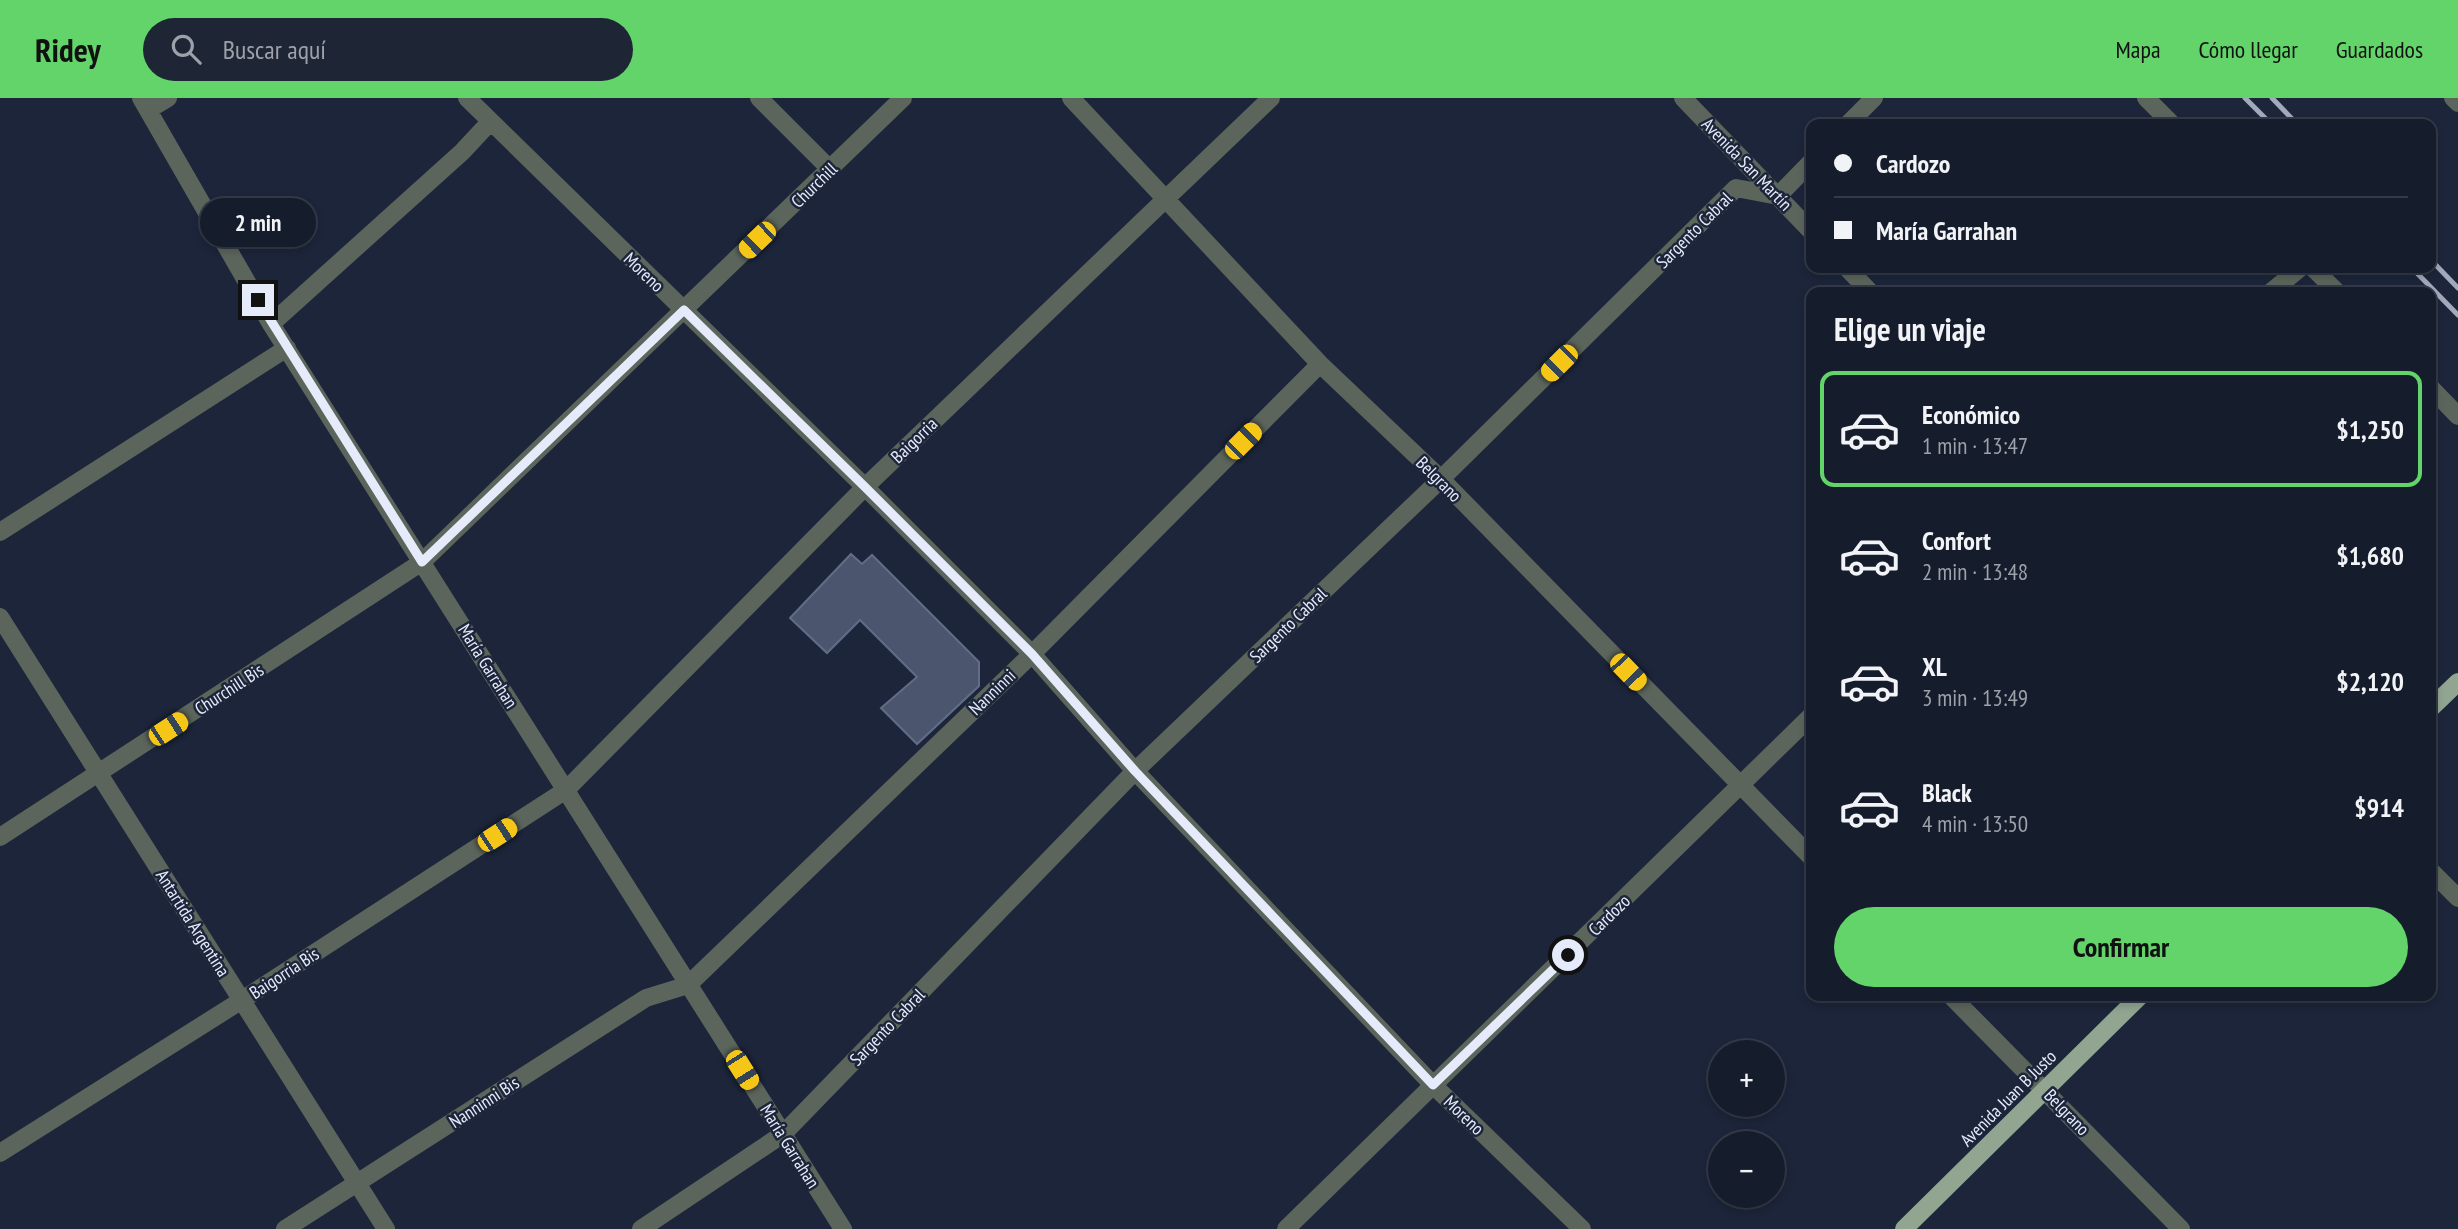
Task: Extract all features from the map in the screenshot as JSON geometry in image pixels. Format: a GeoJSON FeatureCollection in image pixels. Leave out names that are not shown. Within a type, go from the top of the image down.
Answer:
{"type":"FeatureCollection","features":[{"type":"Feature","properties":{"kind":"main road"},"geometry":{"type":"LineString","coordinates":[[2436,703],[2458,682]]}},
{"type":"Feature","properties":{"kind":"main road","name":"Avenida Juan B Justo"},"geometry":{"type":"LineString","coordinates":[[1904,1229],[2135,1001]]}},
{"type":"Feature","properties":{"kind":"street"},"geometry":{"type":"LineString","coordinates":[[145,104],[168,98]]}},
{"type":"Feature","properties":{"kind":"street","name":"Moreno"},"geometry":{"type":"LineString","coordinates":[[467,98],[1032,654],[1135,771],[1433,1085],[1582,1229]]}},
{"type":"Feature","properties":{"kind":"street"},"geometry":{"type":"LineString","coordinates":[[759,98],[830,169]]}},
{"type":"Feature","properties":{"kind":"street","name":"Churchill"},"geometry":{"type":"LineString","coordinates":[[422,562],[904,98]]}},
{"type":"Feature","properties":{"kind":"street","name":"Belgrano"},"geometry":{"type":"LineString","coordinates":[[1070,98],[1320,363],[1441,479],[1806,852]]}},
{"type":"Feature","properties":{"kind":"street","name":"Baigorria"},"geometry":{"type":"LineString","coordinates":[[566,790],[865,487],[1271,98]]}},
{"type":"Feature","properties":{"kind":"street","name":"Avenida San Martín"},"geometry":{"type":"LineString","coordinates":[[1683,98],[1806,226]]}},
{"type":"Feature","properties":{"kind":"street"},"geometry":{"type":"LineString","coordinates":[[1853,119],[1874,98]]}},
{"type":"Feature","properties":{"kind":"street"},"geometry":{"type":"LineString","coordinates":[[2146,98],[2167,119]]}},
{"type":"Feature","properties":{"kind":"street"},"geometry":{"type":"LineString","coordinates":[[2453,98],[2458,103]]}},
{"type":"Feature","properties":{"kind":"street","name":"María Garrahan"},"geometry":{"type":"LineString","coordinates":[[145,104],[271,324],[843,1229]]}},
{"type":"Feature","properties":{"kind":"street"},"geometry":{"type":"LineString","coordinates":[[271,324],[462,152],[491,122]]}},
{"type":"Feature","properties":{"kind":"street"},"geometry":{"type":"LineString","coordinates":[[1778,197],[1806,167]]}},
{"type":"Feature","properties":{"kind":"street","name":"Sargento Cabral"},"geometry":{"type":"LineString","coordinates":[[640,1229],[783,1134],[1135,771],[1441,479],[1736,188],[1778,197]]}},
{"type":"Feature","properties":{"kind":"street"},"geometry":{"type":"LineString","coordinates":[[1852,273],[1865,287]]}},
{"type":"Feature","properties":{"kind":"street"},"geometry":{"type":"LineString","coordinates":[[2277,287],[2294,273]]}},
{"type":"Feature","properties":{"kind":"street"},"geometry":{"type":"LineString","coordinates":[[2318,273],[2332,287]]}},
{"type":"Feature","properties":{"kind":"street"},"geometry":{"type":"LineString","coordinates":[[0,532],[287,348]]}},
{"type":"Feature","properties":{"kind":"street","name":"Nanninni"},"geometry":{"type":"LineString","coordinates":[[688,985],[1032,654],[1320,363]]}},
{"type":"Feature","properties":{"kind":"street"},"geometry":{"type":"LineString","coordinates":[[2436,393],[2458,416]]}},
{"type":"Feature","properties":{"kind":"street","name":"Churchill Bis"},"geometry":{"type":"LineString","coordinates":[[0,837],[422,562]]}},
{"type":"Feature","properties":{"kind":"street","name":"Antartida Argentina"},"geometry":{"type":"LineString","coordinates":[[0,618],[386,1229]]}},
{"type":"Feature","properties":{"kind":"street","name":"Cardozo"},"geometry":{"type":"LineString","coordinates":[[1286,1229],[1806,721]]}},
{"type":"Feature","properties":{"kind":"street","name":"Baigorria Bis"},"geometry":{"type":"LineString","coordinates":[[0,1153],[566,790]]}},
{"type":"Feature","properties":{"kind":"street"},"geometry":{"type":"LineString","coordinates":[[2436,876],[2458,898]]}},
{"type":"Feature","properties":{"kind":"street","name":"Nanninni Bis"},"geometry":{"type":"LineString","coordinates":[[285,1229],[646,998],[688,985]]}},
{"type":"Feature","properties":{"kind":"street","name":"Belgrano"},"geometry":{"type":"LineString","coordinates":[[1956,1001],[2180,1229]]}},
{"type":"Feature","properties":{"kind":"building"},"geometry":{"type":"Polygon","coordinates":[[[851,554],[862,564],[872,555],[979,662],[979,686],[917,744],[881,708],[917,677],[860,620],[827,653],[790,618],[851,554]]]}},
{"type":"Feature","properties":{"kind":"railway"},"geometry":{"type":"LineString","coordinates":[[2245,98],[2266,119]]}},
{"type":"Feature","properties":{"kind":"railway"},"geometry":{"type":"LineString","coordinates":[[2272,98],[2292,119]]}},
{"type":"Feature","properties":{"kind":"railway"},"geometry":{"type":"LineString","coordinates":[[2436,265],[2458,288]]}},
{"type":"Feature","properties":{"kind":"railway"},"geometry":{"type":"LineString","coordinates":[[2417,273],[2431,287]]}},
{"type":"Feature","properties":{"kind":"railway"},"geometry":{"type":"LineString","coordinates":[[2436,293],[2458,315]]}},
{"type":"Feature","properties":{"kind":"route"},"geometry":{"type":"LineString","coordinates":[[258,300],[422,562],[684,310],[1032,654],[1135,771],[1433,1085],[1568,955]]}}]}
